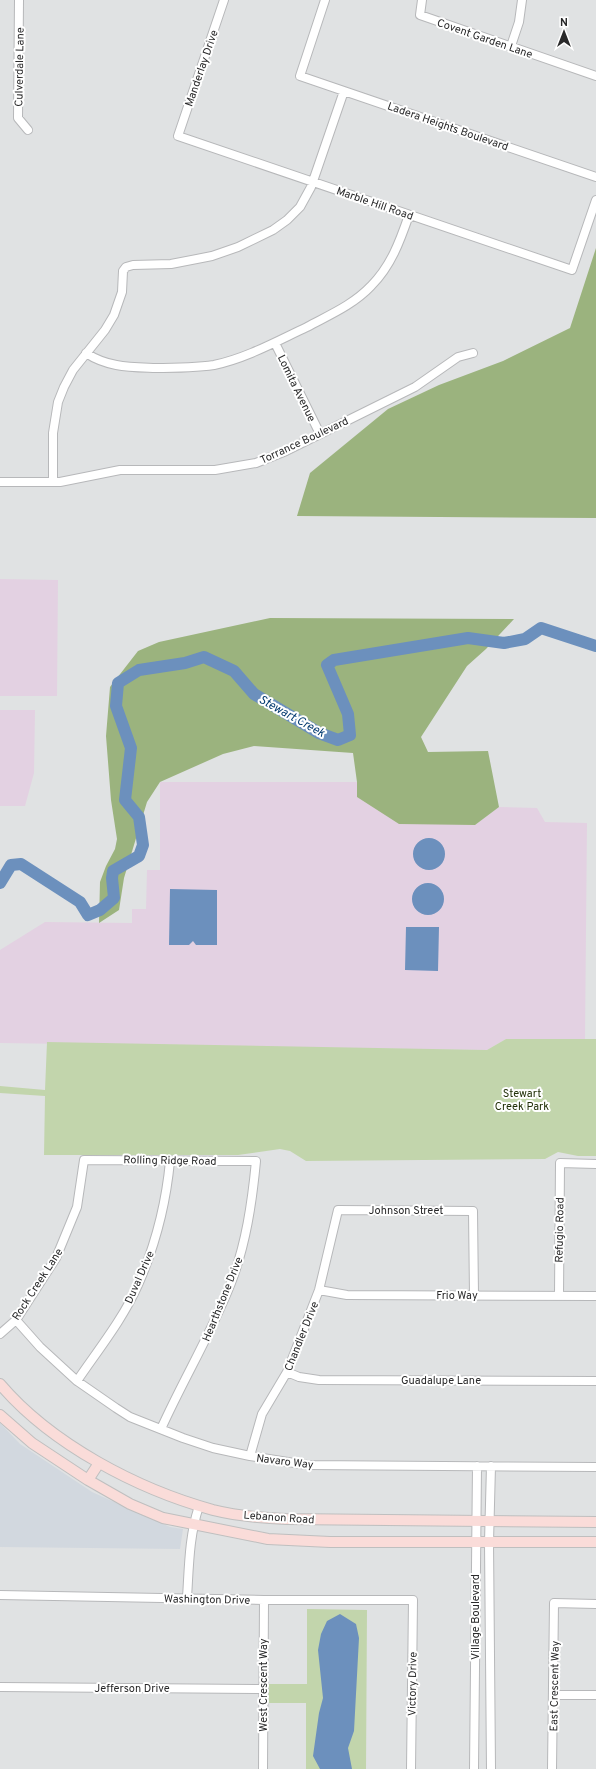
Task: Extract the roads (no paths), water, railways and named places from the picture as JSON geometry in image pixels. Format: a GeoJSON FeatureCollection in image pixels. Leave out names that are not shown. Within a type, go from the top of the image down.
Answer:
{"type":"FeatureCollection","features":[{"type":"Feature","properties":{"kind":"main road","name":"Lebanon Road"},"geometry":{"type":"LineString","coordinates":[[0,1384],[32,1416],[98,1463],[129,1479],[199,1506],[250,1517],[286,1519],[596,1522]]}},
{"type":"Feature","properties":{"kind":"main road","name":"Lebanon Road"},"geometry":{"type":"LineString","coordinates":[[0,1415],[32,1444],[88,1480],[130,1504],[163,1518],[268,1539],[330,1542],[596,1542]]}},
{"type":"Feature","properties":{"kind":"main road"},"geometry":{"type":"LineString","coordinates":[[88,1480],[98,1463]]}},
{"type":"Feature","properties":{"kind":"street","name":"Culverdale Lane"},"geometry":{"type":"LineString","coordinates":[[19,0],[18,118],[28,130]]}},
{"type":"Feature","properties":{"kind":"street","name":"Manderlay Drive"},"geometry":{"type":"LineString","coordinates":[[178,136],[224,0]]}},
{"type":"Feature","properties":{"kind":"street","name":"Ladera Heights Boulevard"},"geometry":{"type":"LineString","coordinates":[[325,0],[300,76],[596,177]]}},
{"type":"Feature","properties":{"kind":"street","name":"Covent Garden Lane"},"geometry":{"type":"LineString","coordinates":[[422,0],[420,15],[596,76]]}},
{"type":"Feature","properties":{"kind":"street"},"geometry":{"type":"LineString","coordinates":[[511,46],[519,22],[522,0]]}},
{"type":"Feature","properties":{"kind":"street"},"geometry":{"type":"LineString","coordinates":[[53,482],[53,433],[56,407],[66,382],[86,353],[105,330],[114,315],[121,297],[123,271],[126,267],[133,265],[164,265],[188,262],[212,256],[238,247],[273,230],[287,220],[303,201],[313,182],[344,91]]}},
{"type":"Feature","properties":{"kind":"street","name":"Marble Hill Road"},"geometry":{"type":"LineString","coordinates":[[178,136],[572,270],[596,200]]}},
{"type":"Feature","properties":{"kind":"street"},"geometry":{"type":"LineString","coordinates":[[86,353],[101,361],[122,367],[191,367],[232,360],[250,354],[337,312],[354,301],[368,289],[380,276],[393,256],[409,215]]}},
{"type":"Feature","properties":{"kind":"street","name":"Lomita Avenue"},"geometry":{"type":"LineString","coordinates":[[274,342],[320,434]]}},
{"type":"Feature","properties":{"kind":"street","name":"Torrance Boulevard"},"geometry":{"type":"LineString","coordinates":[[0,482],[53,482],[76,480],[120,470],[208,470],[237,467],[274,456],[320,434],[420,384],[458,357],[473,353]]}},
{"type":"Feature","properties":{"kind":"street","name":"Rolling Ridge Road"},"geometry":{"type":"LineString","coordinates":[[84,1160],[128,1159],[170,1161],[256,1161]]}},
{"type":"Feature","properties":{"kind":"street","name":"Rock Creek Lane"},"geometry":{"type":"LineString","coordinates":[[0,1334],[16,1320],[43,1280],[63,1244],[77,1207],[84,1160]]}},
{"type":"Feature","properties":{"kind":"street","name":"Duval Drive"},"geometry":{"type":"LineString","coordinates":[[77,1381],[113,1328],[138,1286],[157,1233],[168,1189],[170,1161]]}},
{"type":"Feature","properties":{"kind":"street","name":"Hearthstone Drive"},"geometry":{"type":"LineString","coordinates":[[161,1429],[203,1346],[231,1283],[247,1227],[251,1207],[256,1161]]}},
{"type":"Feature","properties":{"kind":"street","name":"Refugio Road"},"geometry":{"type":"LineString","coordinates":[[559,1296],[560,1163],[596,1164]]}},
{"type":"Feature","properties":{"kind":"street","name":"Johnson Street"},"geometry":{"type":"LineString","coordinates":[[338,1210],[473,1211],[474,1296]]}},
{"type":"Feature","properties":{"kind":"street","name":"Chandler Drive"},"geometry":{"type":"LineString","coordinates":[[250,1456],[262,1414],[288,1372],[319,1290],[338,1210]]}},
{"type":"Feature","properties":{"kind":"street","name":"Frio Way"},"geometry":{"type":"LineString","coordinates":[[319,1290],[347,1295],[596,1296]]}},
{"type":"Feature","properties":{"kind":"street","name":"Navaro Way"},"geometry":{"type":"LineString","coordinates":[[16,1320],[40,1347],[77,1381],[116,1408],[130,1417],[214,1448],[250,1456],[306,1464],[596,1467]]}},
{"type":"Feature","properties":{"kind":"street","name":"Guadalupe Lane"},"geometry":{"type":"LineString","coordinates":[[288,1372],[299,1377],[319,1380],[596,1381]]}},
{"type":"Feature","properties":{"kind":"street","name":"Village Boulevard"},"geometry":{"type":"LineString","coordinates":[[474,1769],[475,1543],[477,1521],[477,1466]]}},
{"type":"Feature","properties":{"kind":"street","name":"Village Boulevard"},"geometry":{"type":"LineString","coordinates":[[490,1769],[489,1521],[491,1466]]}},
{"type":"Feature","properties":{"kind":"street"},"geometry":{"type":"LineString","coordinates":[[187,1598],[189,1557],[193,1524],[199,1506]]}},
{"type":"Feature","properties":{"kind":"street"},"geometry":{"type":"LineString","coordinates":[[475,1584],[489,1584]]}},
{"type":"Feature","properties":{"kind":"street","name":"Washington Drive"},"geometry":{"type":"LineString","coordinates":[[0,1595],[264,1600],[413,1600]]}},
{"type":"Feature","properties":{"kind":"street","name":"West Crescent Way"},"geometry":{"type":"LineString","coordinates":[[263,1769],[264,1600]]}},
{"type":"Feature","properties":{"kind":"street","name":"Victory Drive"},"geometry":{"type":"LineString","coordinates":[[411,1769],[413,1600]]}},
{"type":"Feature","properties":{"kind":"street","name":"East Crescent Way"},"geometry":{"type":"LineString","coordinates":[[552,1769],[554,1603],[596,1604]]}},
{"type":"Feature","properties":{"kind":"street","name":"Jefferson Drive"},"geometry":{"type":"LineString","coordinates":[[0,1687],[264,1689]]}},
{"type":"Feature","properties":{"kind":"street"},"geometry":{"type":"LineString","coordinates":[[554,1695],[596,1695]]}},
{"type":"Feature","properties":{"kind":"water"},"geometry":{"type":"Polygon","coordinates":[[[426,838],[432,838],[441,842],[445,854],[441,866],[432,870],[426,870],[417,866],[413,857],[413,851],[417,842],[426,838]]]}},
{"type":"Feature","properties":{"kind":"water"},"geometry":{"type":"Polygon","coordinates":[[[425,883],[431,883],[440,887],[444,899],[440,911],[431,915],[425,915],[416,911],[412,902],[412,896],[416,887],[425,883]]]}},
{"type":"Feature","properties":{"kind":"water"},"geometry":{"type":"Polygon","coordinates":[[[170,889],[217,890],[217,945],[196,945],[193,941],[189,945],[169,945],[170,889]]]}},
{"type":"Feature","properties":{"kind":"water"},"geometry":{"type":"Polygon","coordinates":[[[406,927],[439,927],[438,971],[405,970],[406,927]]]}},
{"type":"Feature","properties":{"kind":"water"},"geometry":{"type":"Polygon","coordinates":[[[340,1614],[356,1624],[359,1638],[354,1731],[348,1748],[352,1769],[320,1769],[313,1756],[319,1713],[323,1698],[318,1650],[321,1634],[327,1621],[340,1614]]]}},
{"type":"Feature","properties":{"kind":"waterway","name":"Stewart Creek"},"geometry":{"type":"LineString","coordinates":[[0,883],[11,865],[21,864],[80,902],[88,915],[100,910],[114,898],[112,878],[113,871],[139,856],[143,845],[139,817],[125,800],[131,748],[116,706],[118,683],[139,670],[185,663],[204,657],[234,671],[254,694],[319,733],[338,740],[350,735],[348,714],[327,665],[334,660],[468,638],[504,643],[525,639],[541,628],[596,646]]}},
{"type":"Feature","properties":{"kind":"park label","name":"Stewart Creek Park"},"geometry":{"type":"Point","coordinates":[522,1099]}}]}
